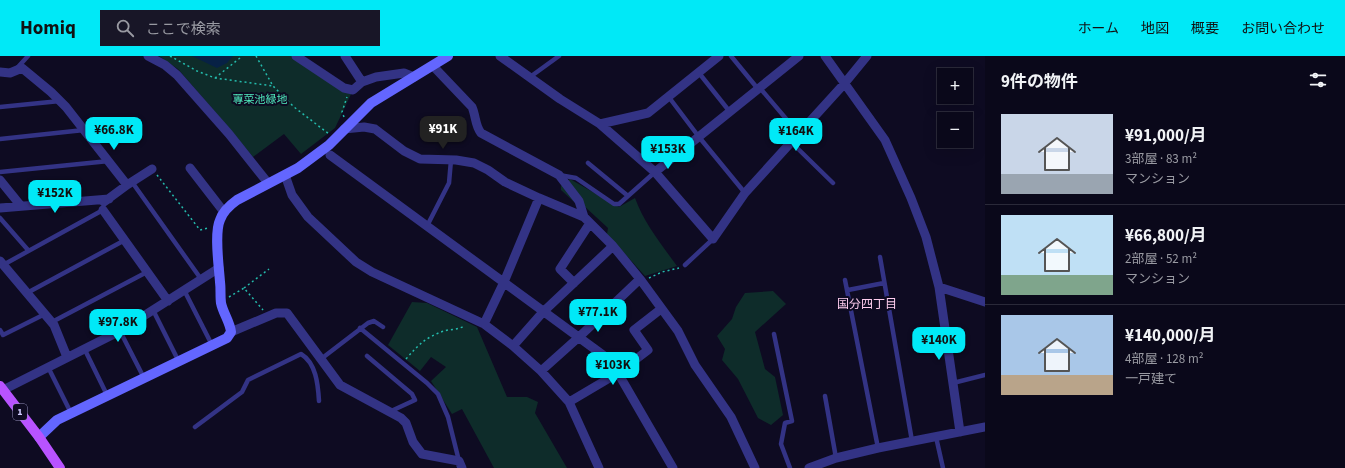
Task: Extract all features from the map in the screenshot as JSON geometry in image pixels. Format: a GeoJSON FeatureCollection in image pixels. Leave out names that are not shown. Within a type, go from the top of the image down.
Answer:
{"type":"FeatureCollection","features":[{"type":"Feature","properties":{"kind":"main road","name":"1"},"geometry":{"type":"LineString","coordinates":[[1,388],[42,441],[60,468]]}},
{"type":"Feature","properties":{"kind":"street"},"geometry":{"type":"LineString","coordinates":[[148,56],[165,65],[177,75],[268,183]]}},
{"type":"Feature","properties":{"kind":"street"},"geometry":{"type":"LineString","coordinates":[[296,56],[344,88],[353,90],[362,82],[376,77],[404,73],[414,77]]}},
{"type":"Feature","properties":{"kind":"street"},"geometry":{"type":"LineString","coordinates":[[345,56],[362,82]]}},
{"type":"Feature","properties":{"kind":"street"},"geometry":{"type":"LineString","coordinates":[[231,332],[221,299],[219,268],[218,226],[224,212],[237,200],[285,175],[324,150],[371,103],[448,56]]}},
{"type":"Feature","properties":{"kind":"street"},"geometry":{"type":"LineString","coordinates":[[500,56],[560,99],[600,124],[655,172],[713,239],[745,193],[844,84],[867,56]]}},
{"type":"Feature","properties":{"kind":"street"},"geometry":{"type":"LineString","coordinates":[[600,124],[648,113],[719,56]]}},
{"type":"Feature","properties":{"kind":"street"},"geometry":{"type":"LineString","coordinates":[[655,172],[799,56]]}},
{"type":"Feature","properties":{"kind":"street"},"geometry":{"type":"LineString","coordinates":[[824,56],[885,140],[911,198],[926,237],[939,288],[960,432]]}},
{"type":"Feature","properties":{"kind":"street"},"geometry":{"type":"LineString","coordinates":[[433,66],[472,107],[478,129],[481,133],[559,175],[579,201],[587,220]]}},
{"type":"Feature","properties":{"kind":"street"},"geometry":{"type":"LineString","coordinates":[[0,72],[5,74],[22,68],[60,101],[129,183]]}},
{"type":"Feature","properties":{"kind":"street"},"geometry":{"type":"LineString","coordinates":[[345,128],[374,128],[404,151],[420,159],[451,160],[474,163],[488,170],[505,182],[587,220],[613,246],[641,280],[678,331],[695,365],[731,417],[755,468]]}},
{"type":"Feature","properties":{"kind":"street"},"geometry":{"type":"LineString","coordinates":[[330,155],[607,358],[618,373],[673,468]]}},
{"type":"Feature","properties":{"kind":"street"},"geometry":{"type":"LineString","coordinates":[[190,168],[224,212]]}},
{"type":"Feature","properties":{"kind":"street"},"geometry":{"type":"LineString","coordinates":[[152,169],[129,183],[102,204],[102,210],[168,301]]}},
{"type":"Feature","properties":{"kind":"street"},"geometry":{"type":"LineString","coordinates":[[285,175],[292,195],[308,217],[356,262],[372,272],[484,324],[541,370],[569,402],[600,468]]}},
{"type":"Feature","properties":{"kind":"street"},"geometry":{"type":"LineString","coordinates":[[0,180],[21,206]]}},
{"type":"Feature","properties":{"kind":"street"},"geometry":{"type":"LineString","coordinates":[[484,324],[504,282],[539,198]]}},
{"type":"Feature","properties":{"kind":"street"},"geometry":{"type":"LineString","coordinates":[[0,208],[109,199]]}},
{"type":"Feature","properties":{"kind":"street"},"geometry":{"type":"LineString","coordinates":[[574,283],[560,269],[587,220]]}},
{"type":"Feature","properties":{"kind":"street"},"geometry":{"type":"LineString","coordinates":[[513,346],[543,312],[613,246]]}},
{"type":"Feature","properties":{"kind":"street"},"geometry":{"type":"LineString","coordinates":[[2,263],[52,322],[67,357]]}},
{"type":"Feature","properties":{"kind":"street"},"geometry":{"type":"LineString","coordinates":[[1,388],[48,367],[120,330],[219,268]]}},
{"type":"Feature","properties":{"kind":"street"},"geometry":{"type":"LineString","coordinates":[[541,370],[579,338],[641,280]]}},
{"type":"Feature","properties":{"kind":"street"},"geometry":{"type":"LineString","coordinates":[[939,288],[985,302]]}},
{"type":"Feature","properties":{"kind":"street"},"geometry":{"type":"LineString","coordinates":[[569,402],[618,373],[648,350],[634,330],[661,308]]}},
{"type":"Feature","properties":{"kind":"street"},"geometry":{"type":"LineString","coordinates":[[54,468],[42,441],[57,420],[227,338],[231,332],[276,313],[288,313],[340,385],[401,418],[406,424],[412,442],[422,454],[460,465]]}},
{"type":"Feature","properties":{"kind":"street"},"geometry":{"type":"LineString","coordinates":[[809,468],[836,458],[878,448],[985,427]]}},
{"type":"Feature","properties":{"kind":"lane"},"geometry":{"type":"LineString","coordinates":[[16,70],[28,56]]}},
{"type":"Feature","properties":{"kind":"lane"},"geometry":{"type":"LineString","coordinates":[[530,78],[559,56]]}},
{"type":"Feature","properties":{"kind":"lane"},"geometry":{"type":"LineString","coordinates":[[731,56],[799,134]]}},
{"type":"Feature","properties":{"kind":"lane"},"geometry":{"type":"LineString","coordinates":[[699,73],[730,112]]}},
{"type":"Feature","properties":{"kind":"lane"},"geometry":{"type":"LineString","coordinates":[[668,96],[699,137],[745,193]]}},
{"type":"Feature","properties":{"kind":"lane"},"geometry":{"type":"LineString","coordinates":[[0,106],[60,101]]}},
{"type":"Feature","properties":{"kind":"lane"},"geometry":{"type":"LineString","coordinates":[[0,139],[84,130]]}},
{"type":"Feature","properties":{"kind":"lane"},"geometry":{"type":"LineString","coordinates":[[791,142],[833,184]]}},
{"type":"Feature","properties":{"kind":"lane"},"geometry":{"type":"LineString","coordinates":[[427,226],[448,183],[451,160]]}},
{"type":"Feature","properties":{"kind":"lane"},"geometry":{"type":"LineString","coordinates":[[0,172],[109,161]]}},
{"type":"Feature","properties":{"kind":"lane"},"geometry":{"type":"LineString","coordinates":[[588,163],[628,196]]}},
{"type":"Feature","properties":{"kind":"lane"},"geometry":{"type":"LineString","coordinates":[[559,175],[576,178],[614,204],[618,204],[655,172]]}},
{"type":"Feature","properties":{"kind":"lane"},"geometry":{"type":"LineString","coordinates":[[129,183],[201,279]]}},
{"type":"Feature","properties":{"kind":"lane"},"geometry":{"type":"LineString","coordinates":[[2,263],[102,210]]}},
{"type":"Feature","properties":{"kind":"lane"},"geometry":{"type":"LineString","coordinates":[[0,218],[28,250]]}},
{"type":"Feature","properties":{"kind":"lane"},"geometry":{"type":"LineString","coordinates":[[685,265],[713,239]]}},
{"type":"Feature","properties":{"kind":"lane"},"geometry":{"type":"LineString","coordinates":[[26,293],[125,240]]}},
{"type":"Feature","properties":{"kind":"lane"},"geometry":{"type":"LineString","coordinates":[[880,257],[912,441]]}},
{"type":"Feature","properties":{"kind":"lane"},"geometry":{"type":"LineString","coordinates":[[52,322],[147,272]]}},
{"type":"Feature","properties":{"kind":"lane"},"geometry":{"type":"LineString","coordinates":[[845,280],[878,448]]}},
{"type":"Feature","properties":{"kind":"lane"},"geometry":{"type":"LineString","coordinates":[[848,290],[884,283]]}},
{"type":"Feature","properties":{"kind":"lane"},"geometry":{"type":"LineString","coordinates":[[184,290],[212,345]]}},
{"type":"Feature","properties":{"kind":"lane"},"geometry":{"type":"LineString","coordinates":[[153,310],[178,362]]}},
{"type":"Feature","properties":{"kind":"lane"},"geometry":{"type":"LineString","coordinates":[[0,330],[3,335],[45,314]]}},
{"type":"Feature","properties":{"kind":"lane"},"geometry":{"type":"LineString","coordinates":[[321,359],[368,323],[374,321],[383,327]]}},
{"type":"Feature","properties":{"kind":"lane"},"geometry":{"type":"LineString","coordinates":[[360,328],[427,383],[438,394],[448,417],[460,465]]}},
{"type":"Feature","properties":{"kind":"lane"},"geometry":{"type":"LineString","coordinates":[[120,330],[144,378]]}},
{"type":"Feature","properties":{"kind":"lane"},"geometry":{"type":"LineString","coordinates":[[774,334],[792,422],[785,424],[781,444],[790,468]]}},
{"type":"Feature","properties":{"kind":"lane"},"geometry":{"type":"LineString","coordinates":[[84,348],[107,395]]}},
{"type":"Feature","properties":{"kind":"lane"},"geometry":{"type":"LineString","coordinates":[[195,426],[242,392],[248,380],[301,354],[308,358],[318,381],[319,401]]}},
{"type":"Feature","properties":{"kind":"lane"},"geometry":{"type":"LineString","coordinates":[[367,356],[412,394],[415,400],[389,412]]}},
{"type":"Feature","properties":{"kind":"lane"},"geometry":{"type":"LineString","coordinates":[[48,367],[71,413]]}},
{"type":"Feature","properties":{"kind":"lane"},"geometry":{"type":"LineString","coordinates":[[952,383],[985,375]]}},
{"type":"Feature","properties":{"kind":"lane"},"geometry":{"type":"LineString","coordinates":[[825,396],[836,458]]}},
{"type":"Feature","properties":{"kind":"lane"},"geometry":{"type":"LineString","coordinates":[[936,437],[943,468]]}},
{"type":"Feature","properties":{"kind":"path"},"geometry":{"type":"LineString","coordinates":[[170,56],[197,71],[215,78],[273,86]]}},
{"type":"Feature","properties":{"kind":"path"},"geometry":{"type":"LineString","coordinates":[[215,78],[241,56]]}},
{"type":"Feature","properties":{"kind":"path"},"geometry":{"type":"LineString","coordinates":[[256,56],[273,86],[294,107],[335,139]]}},
{"type":"Feature","properties":{"kind":"path"},"geometry":{"type":"LineString","coordinates":[[345,128],[342,112],[348,96],[353,90]]}},
{"type":"Feature","properties":{"kind":"path"},"geometry":{"type":"LineString","coordinates":[[152,169],[200,230],[218,226]]}},
{"type":"Feature","properties":{"kind":"path"},"geometry":{"type":"LineString","coordinates":[[641,280],[662,272],[680,268],[685,265]]}},
{"type":"Feature","properties":{"kind":"path"},"geometry":{"type":"LineString","coordinates":[[221,299],[226,298],[244,288],[269,269]]}},
{"type":"Feature","properties":{"kind":"path"},"geometry":{"type":"LineString","coordinates":[[244,288],[268,316]]}},
{"type":"Feature","properties":{"kind":"path"},"geometry":{"type":"LineString","coordinates":[[402,363],[419,344],[446,330],[462,327],[471,318]]}},
{"type":"Feature","properties":{"kind":"green space","name":"蓴菜池緑地"},"geometry":{"type":"Polygon","coordinates":[[[159,56],[301,56],[353,90],[335,128],[301,154],[284,134],[253,157],[178,69],[159,56]]]}},
{"type":"Feature","properties":{"kind":"green space"},"geometry":{"type":"Polygon","coordinates":[[[570,179],[619,207],[635,198],[648,225],[677,266],[645,276],[607,234],[608,228],[583,205],[573,201],[561,190],[561,186],[570,179]]]}},
{"type":"Feature","properties":{"kind":"green space"},"geometry":{"type":"Polygon","coordinates":[[[773,291],[786,304],[755,332],[765,369],[775,377],[783,415],[771,425],[758,418],[738,379],[722,360],[725,349],[717,336],[732,319],[736,307],[745,293],[773,291]]]}},
{"type":"Feature","properties":{"kind":"green space"},"geometry":{"type":"Polygon","coordinates":[[[412,302],[427,303],[477,327],[507,397],[527,397],[538,402],[535,413],[567,468],[494,468],[462,409],[452,414],[431,381],[446,367],[431,357],[420,371],[388,345],[412,302]]]}},
{"type":"Feature","properties":{"kind":"water"},"geometry":{"type":"Polygon","coordinates":[[[192,56],[233,56],[227,63],[217,68],[192,56]]]}},
{"type":"Feature","properties":{"kind":"district","name":"国分四丁目"},"geometry":{"type":"Point","coordinates":[867,304]}}]}
